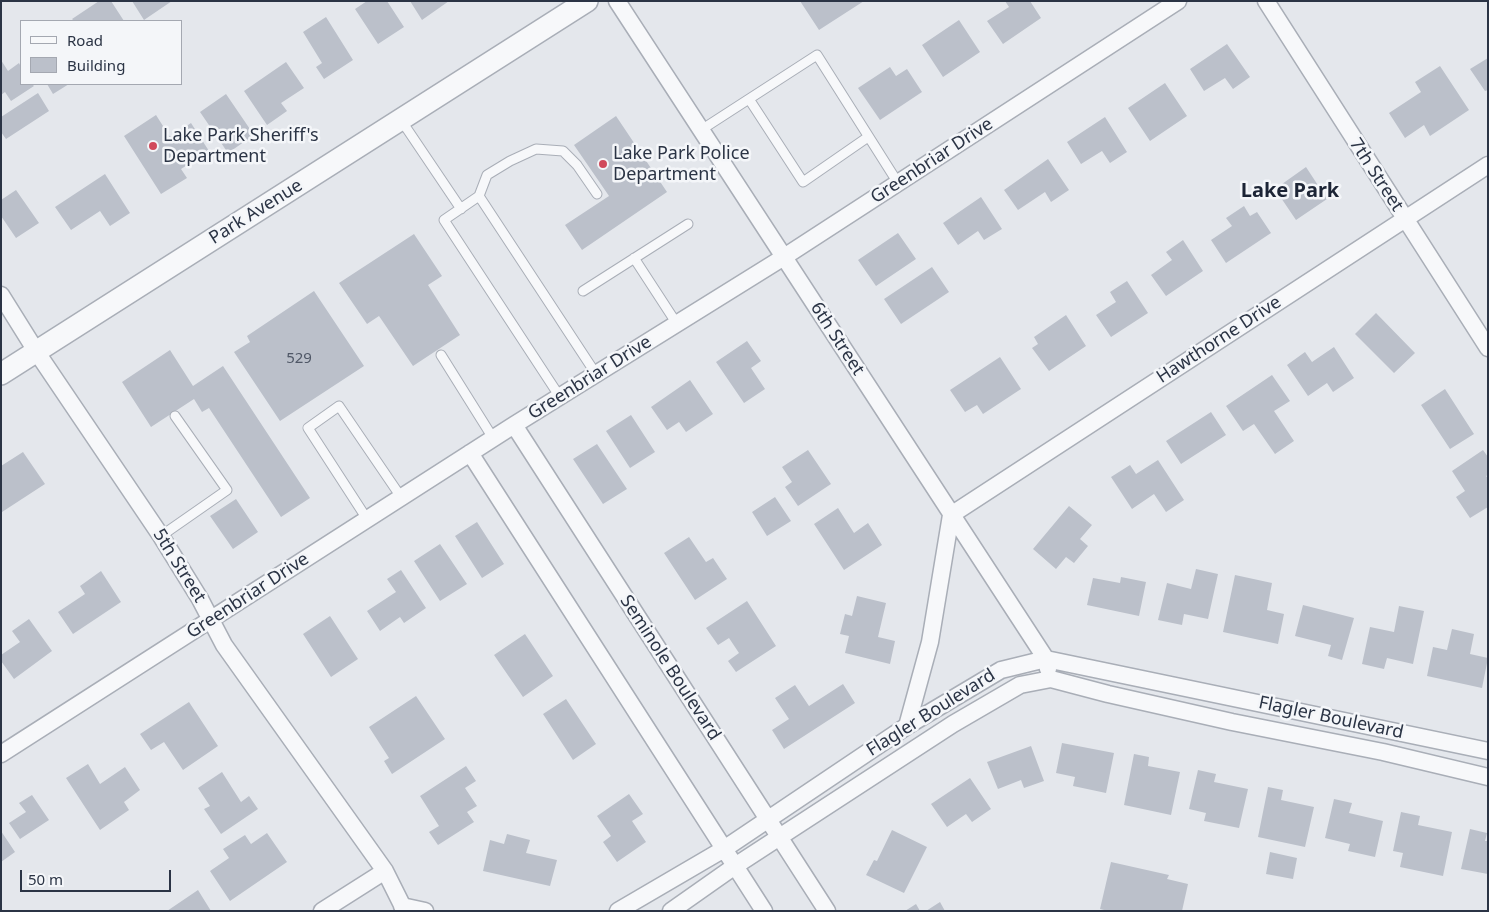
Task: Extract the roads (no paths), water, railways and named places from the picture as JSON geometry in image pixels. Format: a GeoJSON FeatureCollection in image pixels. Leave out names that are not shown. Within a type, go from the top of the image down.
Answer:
{"type":"FeatureCollection","features":[{"type":"Feature","properties":{"kind":"street","name":"Park Avenue"},"geometry":{"type":"LineString","coordinates":[[1,374],[587,1]]}},
{"type":"Feature","properties":{"kind":"street","name":"6th Street"},"geometry":{"type":"LineString","coordinates":[[617,1],[1046,659],[1051,679]]}},
{"type":"Feature","properties":{"kind":"street","name":"Greenbriar Drive"},"geometry":{"type":"LineString","coordinates":[[1,754],[493,438],[784,257],[1178,1]]}},
{"type":"Feature","properties":{"kind":"street","name":"7th Street"},"geometry":{"type":"LineString","coordinates":[[1266,1],[1488,348]]}},
{"type":"Feature","properties":{"kind":"street","name":"Hawthorne Drive"},"geometry":{"type":"LineString","coordinates":[[951,515],[1488,165]]}},
{"type":"Feature","properties":{"kind":"street","name":"5th Street"},"geometry":{"type":"LineString","coordinates":[[1,295],[36,351],[161,536],[224,645],[385,871],[403,909]]}},
{"type":"Feature","properties":{"kind":"street","name":"Seminole Boulevard"},"geometry":{"type":"LineString","coordinates":[[514,425],[827,911]]}},
{"type":"Feature","properties":{"kind":"street"},"geometry":{"type":"LineString","coordinates":[[470,453],[764,911]]}},
{"type":"Feature","properties":{"kind":"street"},"geometry":{"type":"LineString","coordinates":[[907,726],[930,642],[951,515]]}},
{"type":"Feature","properties":{"kind":"street","name":"Flagler Boulevard"},"geometry":{"type":"LineString","coordinates":[[618,911],[724,849],[907,726],[1001,670],[1046,659],[1488,751]]}},
{"type":"Feature","properties":{"kind":"street","name":"Flagler Boulevard"},"geometry":{"type":"LineString","coordinates":[[671,911],[735,866],[953,724],[1020,685],[1051,679],[1223,720],[1383,752],[1488,777]]}},
{"type":"Feature","properties":{"kind":"street"},"geometry":{"type":"LineString","coordinates":[[322,911],[385,871]]}},
{"type":"Feature","properties":{"kind":"street"},"geometry":{"type":"LineString","coordinates":[[403,909],[425,911]]}},
{"type":"Feature","properties":{"kind":"lane"},"geometry":{"type":"LineString","coordinates":[[701,130],[817,56],[898,184]]}},
{"type":"Feature","properties":{"kind":"lane"},"geometry":{"type":"LineString","coordinates":[[750,99],[803,182],[868,137]]}},
{"type":"Feature","properties":{"kind":"lane"},"geometry":{"type":"LineString","coordinates":[[401,120],[461,209]]}},
{"type":"Feature","properties":{"kind":"lane"},"geometry":{"type":"LineString","coordinates":[[560,397],[444,220],[479,196],[487,175],[510,161],[536,149],[562,151],[577,164],[597,194]]}},
{"type":"Feature","properties":{"kind":"lane"},"geometry":{"type":"LineString","coordinates":[[479,196],[596,374]]}},
{"type":"Feature","properties":{"kind":"lane"},"geometry":{"type":"LineString","coordinates":[[583,291],[688,224]]}},
{"type":"Feature","properties":{"kind":"lane"},"geometry":{"type":"LineString","coordinates":[[634,258],[677,324]]}},
{"type":"Feature","properties":{"kind":"lane"},"geometry":{"type":"LineString","coordinates":[[441,355],[493,438]]}},
{"type":"Feature","properties":{"kind":"lane"},"geometry":{"type":"LineString","coordinates":[[368,519],[308,428],[339,406],[401,497]]}},
{"type":"Feature","properties":{"kind":"lane"},"geometry":{"type":"LineString","coordinates":[[161,536],[227,490],[175,416]]}},
{"type":"Feature","properties":{"kind":"place","name":"Lake Park Sheriff's Department"},"geometry":{"type":"Point","coordinates":[153,146]}},
{"type":"Feature","properties":{"kind":"place","name":"Lake Park Police Department"},"geometry":{"type":"Point","coordinates":[603,164]}},
{"type":"Feature","properties":{"kind":"district","name":"Lake Park"},"geometry":{"type":"Point","coordinates":[1290,191]}}]}
